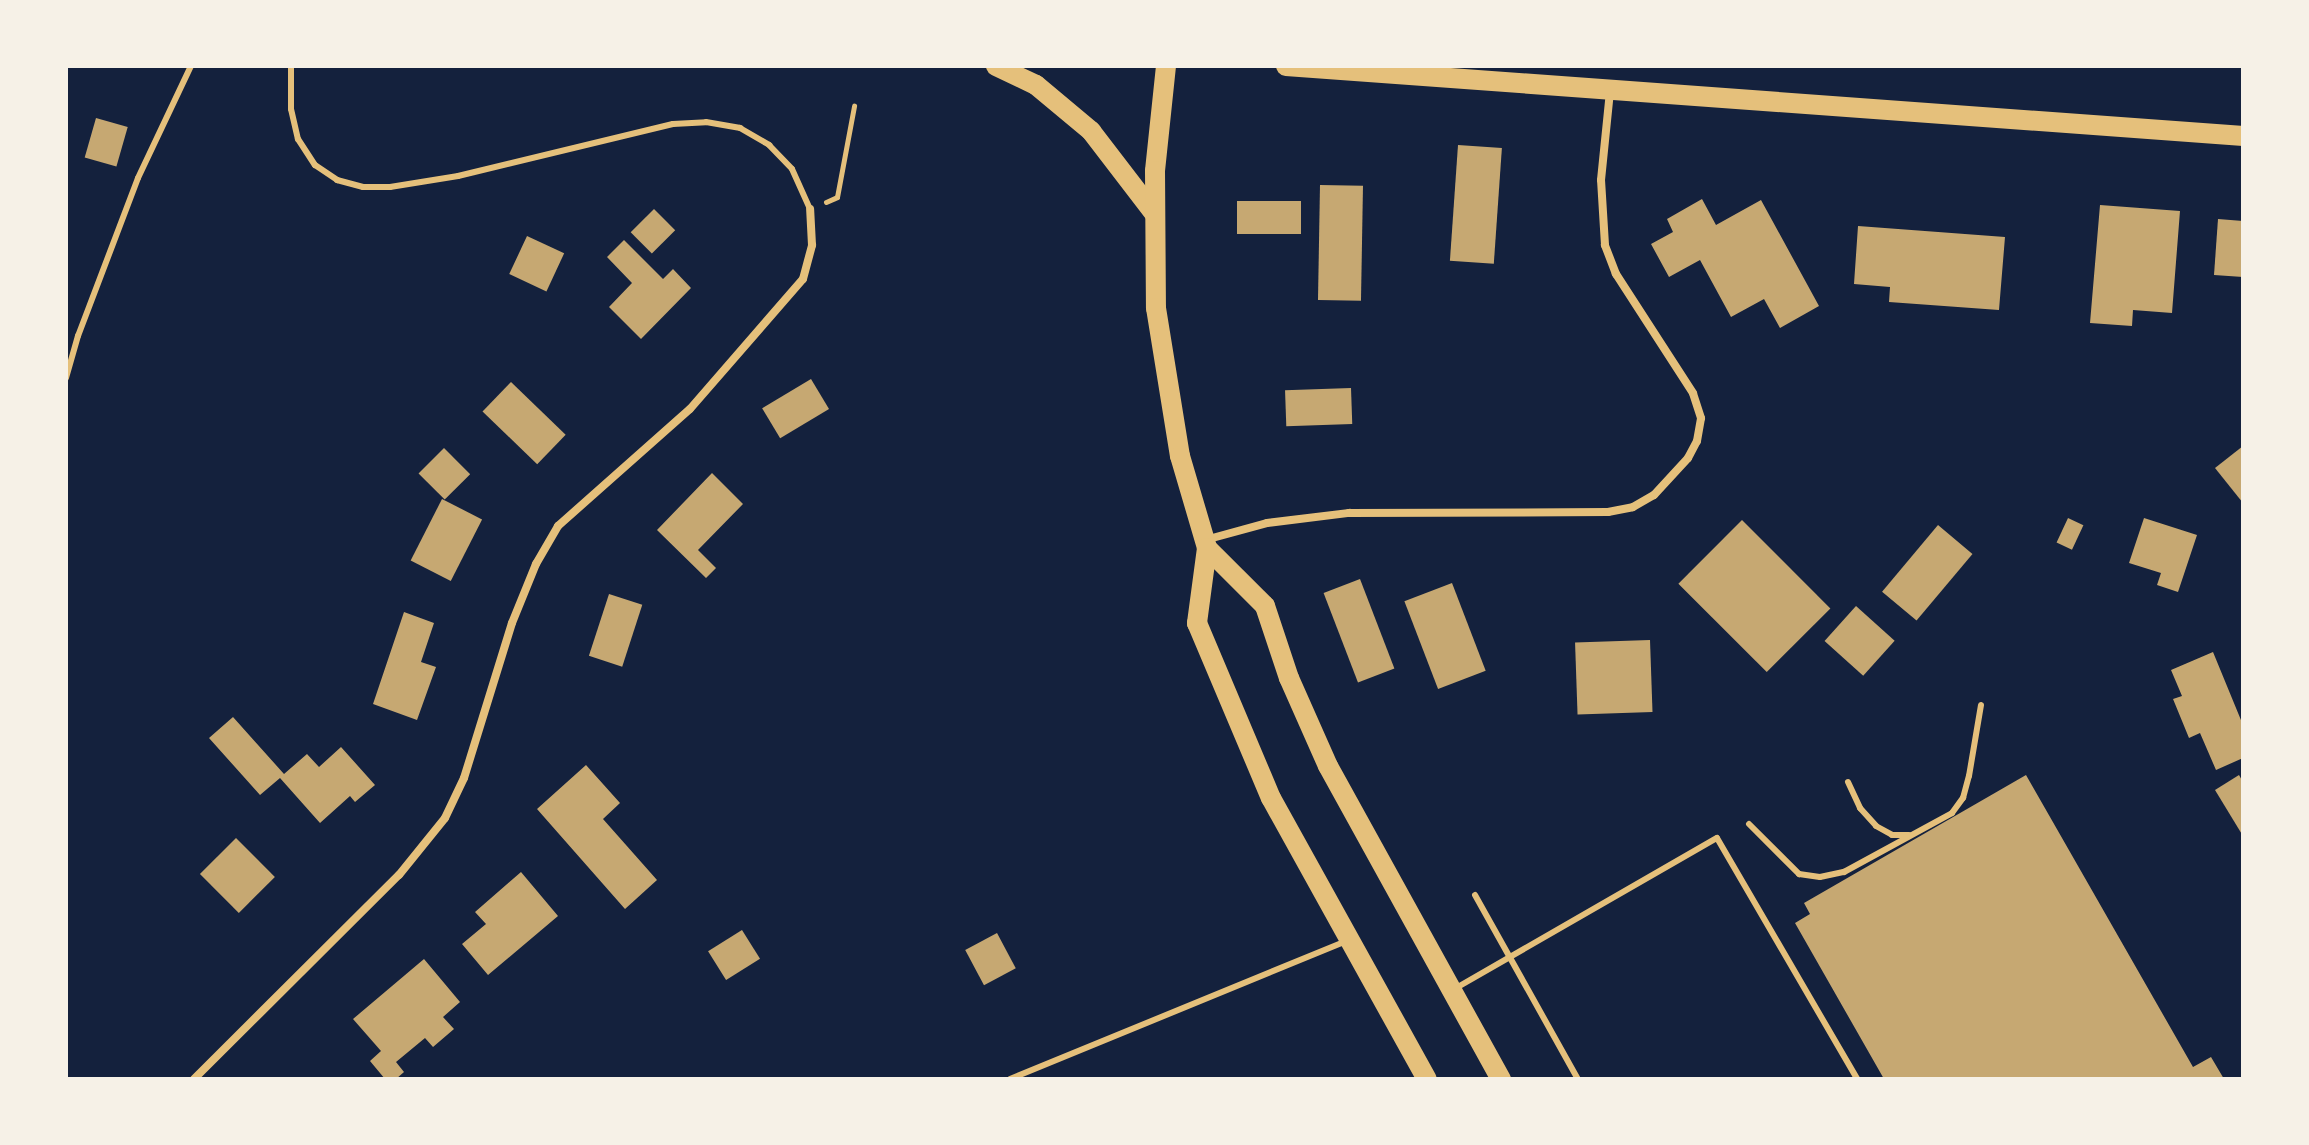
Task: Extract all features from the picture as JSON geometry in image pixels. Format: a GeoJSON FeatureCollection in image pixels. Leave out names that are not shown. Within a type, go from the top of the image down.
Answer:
{"type":"FeatureCollection","features":[{"type":"Feature","properties":{"kind":"main road"},"geometry":{"type":"LineString","coordinates":[[996,66],[1036,85],[1091,131],[1154,213]]}},
{"type":"Feature","properties":{"kind":"main road"},"geometry":{"type":"LineString","coordinates":[[1166,66],[1155,171],[1156,308],[1180,456],[1206,544],[1197,623],[1265,785],[1427,1079]]}},
{"type":"Feature","properties":{"kind":"main road"},"geometry":{"type":"LineString","coordinates":[[1286,66],[2243,136]]}},
{"type":"Feature","properties":{"kind":"main road"},"geometry":{"type":"LineString","coordinates":[[1206,544],[1265,606],[1289,678],[1328,766],[1501,1079]]}},
{"type":"Feature","properties":{"kind":"street"},"geometry":{"type":"LineString","coordinates":[[1206,544],[1267,523],[1349,513],[1608,512],[1633,507],[1654,495],[1688,458],[1697,441],[1701,418],[1693,393],[1616,274],[1605,245],[1601,180],[1610,90]]}},
{"type":"Feature","properties":{"kind":"street"},"geometry":{"type":"LineString","coordinates":[[194,1079],[399,875],[445,818],[464,778],[512,623],[536,564],[558,526],[690,409],[803,279],[812,245],[810,209]]}},
{"type":"Feature","properties":{"kind":"lane"},"geometry":{"type":"LineString","coordinates":[[66,378],[78,336],[138,178],[191,66]]}},
{"type":"Feature","properties":{"kind":"lane"},"geometry":{"type":"LineString","coordinates":[[291,66],[291,109],[298,139],[315,165],[337,180],[363,187],[390,187],[458,176],[673,124],[706,122],[740,128],[769,145],[792,169],[810,209]]}},
{"type":"Feature","properties":{"kind":"lane"},"geometry":{"type":"LineString","coordinates":[[1749,824],[1799,874],[1820,877],[1844,872],[1952,813],[1963,798],[1981,705]]}},
{"type":"Feature","properties":{"kind":"lane"},"geometry":{"type":"LineString","coordinates":[[1848,782],[1860,808],[1876,826],[1892,835],[1912,835]]}},
{"type":"Feature","properties":{"kind":"lane"},"geometry":{"type":"LineString","coordinates":[[1452,990],[1717,838],[1857,1079]]}},
{"type":"Feature","properties":{"kind":"lane"},"geometry":{"type":"LineString","coordinates":[[1475,895],[1578,1079]]}},
{"type":"Feature","properties":{"kind":"lane"},"geometry":{"type":"LineString","coordinates":[[1010,1079],[1349,940]]}},
{"type":"Feature","properties":{"kind":"path"},"geometry":{"type":"LineString","coordinates":[[810,209],[837,197],[854,106]]}},
{"type":"Feature","properties":{"kind":"building"},"geometry":{"type":"Polygon","coordinates":[[[96,118],[128,127],[116,167],[85,157],[96,118]]]}},
{"type":"Feature","properties":{"kind":"building"},"geometry":{"type":"Polygon","coordinates":[[[1458,145],[1502,148],[1494,264],[1450,261],[1458,145]]]}},
{"type":"Feature","properties":{"kind":"building"},"geometry":{"type":"Polygon","coordinates":[[[1320,185],[1363,186],[1361,301],[1318,300],[1320,185]]]}},
{"type":"Feature","properties":{"kind":"building"},"geometry":{"type":"Polygon","coordinates":[[[1702,199],[1716,225],[1761,200],[1819,306],[1780,328],[1764,299],[1731,317],[1700,260],[1669,277],[1651,244],[1673,232],[1667,219],[1702,199]]]}},
{"type":"Feature","properties":{"kind":"building"},"geometry":{"type":"Polygon","coordinates":[[[1237,201],[1301,201],[1301,234],[1237,234],[1237,201]]]}},
{"type":"Feature","properties":{"kind":"building"},"geometry":{"type":"Polygon","coordinates":[[[2100,205],[2180,211],[2172,313],[2133,310],[2132,326],[2090,323],[2100,205]]]}},
{"type":"Feature","properties":{"kind":"building"},"geometry":{"type":"Polygon","coordinates":[[[654,209],[675,230],[652,254],[631,232],[654,209]]]}},
{"type":"Feature","properties":{"kind":"building"},"geometry":{"type":"Polygon","coordinates":[[[2218,219],[2243,221],[2243,277],[2214,275],[2218,219]]]}},
{"type":"Feature","properties":{"kind":"building"},"geometry":{"type":"Polygon","coordinates":[[[1858,226],[2005,237],[1999,310],[1889,302],[1890,287],[1854,284],[1858,226]]]}},
{"type":"Feature","properties":{"kind":"building"},"geometry":{"type":"Polygon","coordinates":[[[527,236],[564,253],[546,291],[509,274],[527,236]]]}},
{"type":"Feature","properties":{"kind":"building"},"geometry":{"type":"Polygon","coordinates":[[[624,240],[663,279],[673,269],[691,288],[641,339],[609,307],[632,283],[607,257],[624,240]]]}},
{"type":"Feature","properties":{"kind":"building"},"geometry":{"type":"Polygon","coordinates":[[[811,379],[829,409],[780,438],[762,408],[811,379]]]}},
{"type":"Feature","properties":{"kind":"building"},"geometry":{"type":"Polygon","coordinates":[[[511,382],[566,435],[537,464],[483,411],[511,382]]]}},
{"type":"Feature","properties":{"kind":"building"},"geometry":{"type":"Polygon","coordinates":[[[1351,388],[1352,424],[1286,426],[1285,390],[1351,388]]]}},
{"type":"Feature","properties":{"kind":"building"},"geometry":{"type":"Polygon","coordinates":[[[2243,446],[2243,503],[2215,468],[2243,446]]]}},
{"type":"Feature","properties":{"kind":"building"},"geometry":{"type":"Polygon","coordinates":[[[444,448],[470,474],[445,500],[419,473],[444,448]]]}},
{"type":"Feature","properties":{"kind":"building"},"geometry":{"type":"Polygon","coordinates":[[[712,473],[743,504],[698,550],[716,568],[706,578],[657,530],[712,473]]]}},
{"type":"Feature","properties":{"kind":"building"},"geometry":{"type":"Polygon","coordinates":[[[442,499],[482,519],[451,581],[411,560],[442,499]]]}},
{"type":"Feature","properties":{"kind":"building"},"geometry":{"type":"Polygon","coordinates":[[[2068,518],[2083,525],[2072,550],[2057,542],[2068,518]]]}},
{"type":"Feature","properties":{"kind":"building"},"geometry":{"type":"Polygon","coordinates":[[[2144,518],[2197,535],[2178,592],[2157,585],[2161,573],[2129,563],[2144,518]]]}},
{"type":"Feature","properties":{"kind":"building"},"geometry":{"type":"Polygon","coordinates":[[[1742,520],[1830,608],[1767,672],[1678,584],[1742,520]]]}},
{"type":"Feature","properties":{"kind":"building"},"geometry":{"type":"Polygon","coordinates":[[[1938,525],[1972,554],[1917,621],[1882,592],[1938,525]]]}},
{"type":"Feature","properties":{"kind":"building"},"geometry":{"type":"Polygon","coordinates":[[[1360,579],[1394,669],[1358,683],[1324,593],[1360,579]]]}},
{"type":"Feature","properties":{"kind":"building"},"geometry":{"type":"Polygon","coordinates":[[[1452,583],[1486,671],[1438,689],[1404,601],[1452,583]]]}},
{"type":"Feature","properties":{"kind":"building"},"geometry":{"type":"Polygon","coordinates":[[[609,594],[642,605],[622,667],[589,656],[609,594]]]}},
{"type":"Feature","properties":{"kind":"building"},"geometry":{"type":"Polygon","coordinates":[[[1856,606],[1895,641],[1863,676],[1825,641],[1856,606]]]}},
{"type":"Feature","properties":{"kind":"building"},"geometry":{"type":"Polygon","coordinates":[[[404,612],[434,623],[421,662],[436,667],[417,720],[373,704],[404,612]]]}},
{"type":"Feature","properties":{"kind":"building"},"geometry":{"type":"Polygon","coordinates":[[[1650,640],[1653,712],[1578,715],[1575,643],[1650,640]]]}},
{"type":"Feature","properties":{"kind":"building"},"geometry":{"type":"Polygon","coordinates":[[[2213,652],[2243,725],[2243,758],[2216,770],[2200,733],[2189,738],[2173,699],[2182,696],[2171,670],[2213,652]]]}},
{"type":"Feature","properties":{"kind":"building"},"geometry":{"type":"Polygon","coordinates":[[[233,717],[284,774],[307,754],[319,767],[341,747],[375,785],[355,802],[350,796],[320,823],[280,778],[260,795],[209,738],[233,717]]]}},
{"type":"Feature","properties":{"kind":"building"},"geometry":{"type":"Polygon","coordinates":[[[586,765],[620,803],[603,819],[657,880],[625,909],[537,809],[586,765]]]}},
{"type":"Feature","properties":{"kind":"building"},"geometry":{"type":"Polygon","coordinates":[[[2026,775],[2193,1067],[2211,1057],[2224,1079],[1884,1079],[1795,923],[1810,914],[1804,903],[2026,775]]]}},
{"type":"Feature","properties":{"kind":"building"},"geometry":{"type":"Polygon","coordinates":[[[2239,775],[2243,782],[2243,836],[2215,790],[2239,775]]]}},
{"type":"Feature","properties":{"kind":"building"},"geometry":{"type":"Polygon","coordinates":[[[236,838],[275,877],[239,913],[200,874],[236,838]]]}},
{"type":"Feature","properties":{"kind":"building"},"geometry":{"type":"Polygon","coordinates":[[[521,872],[558,916],[488,975],[462,944],[486,924],[475,912],[521,872]]]}},
{"type":"Feature","properties":{"kind":"building"},"geometry":{"type":"Polygon","coordinates":[[[742,930],[760,959],[726,980],[708,951],[742,930]]]}},
{"type":"Feature","properties":{"kind":"building"},"geometry":{"type":"Polygon","coordinates":[[[997,933],[1016,968],[984,985],[965,950],[997,933]]]}},
{"type":"Feature","properties":{"kind":"building"},"geometry":{"type":"Polygon","coordinates":[[[424,959],[460,1002],[443,1017],[454,1029],[433,1047],[425,1038],[396,1062],[404,1072],[396,1079],[385,1079],[370,1061],[381,1051],[353,1019],[424,959]]]}}]}
